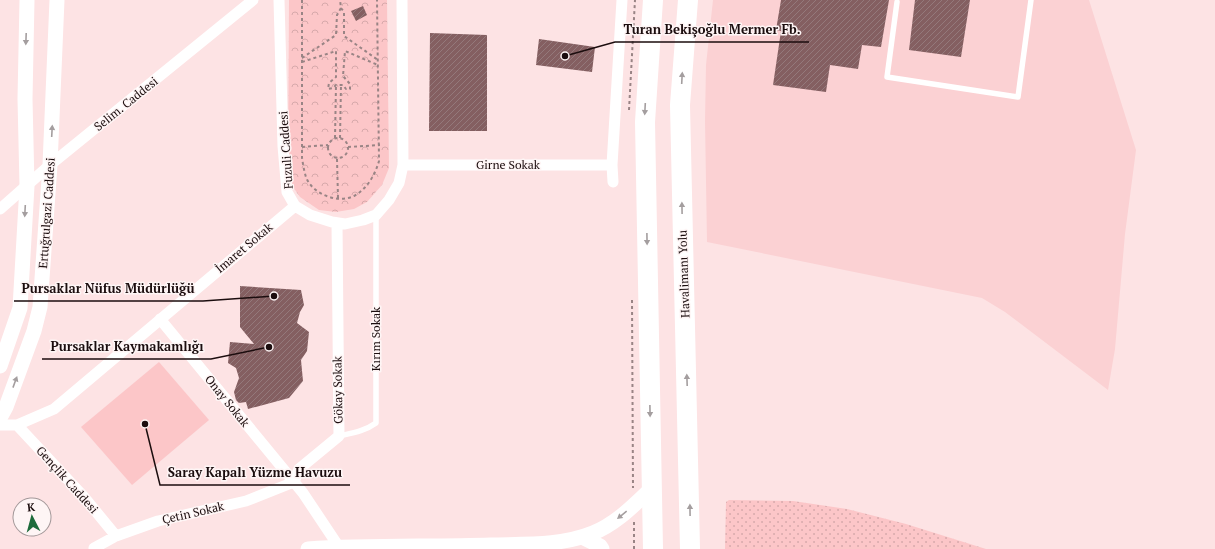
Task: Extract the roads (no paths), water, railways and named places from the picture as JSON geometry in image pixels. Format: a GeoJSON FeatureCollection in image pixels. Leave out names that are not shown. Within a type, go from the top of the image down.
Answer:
{"type":"FeatureCollection","features":[{"type":"Feature","properties":{"kind":"highway"},"geometry":{"type":"LineString","coordinates":[[653,0],[644,122],[653,549]]}},
{"type":"Feature","properties":{"kind":"highway","name":"Havalimanı Yolu"},"geometry":{"type":"LineString","coordinates":[[688,0],[684,29],[680,112],[689,446],[690,549]]}},
{"type":"Feature","properties":{"kind":"street","name":"Ertuğrulgazi Caddesi"},"geometry":{"type":"LineString","coordinates":[[0,366],[20,308],[27,186],[25,99],[27,0]]}},
{"type":"Feature","properties":{"kind":"street","name":"Ertuğrulgazi Caddesi"},"geometry":{"type":"LineString","coordinates":[[0,418],[6,407],[34,331],[40,307],[50,165],[57,0]]}},
{"type":"Feature","properties":{"kind":"street","name":"Selim. Caddesi"},"geometry":{"type":"LineString","coordinates":[[0,209],[50,165],[253,0]]}},
{"type":"Feature","properties":{"kind":"street","name":"Fuzuli Caddesi"},"geometry":{"type":"LineString","coordinates":[[279,0],[287,192],[295,206],[310,215],[337,223],[345,224],[376,215]]}},
{"type":"Feature","properties":{"kind":"street"},"geometry":{"type":"LineString","coordinates":[[376,215],[389,200],[399,183],[403,165],[402,0]]}},
{"type":"Feature","properties":{"kind":"street"},"geometry":{"type":"LineString","coordinates":[[613,182],[612,164],[622,0]]}},
{"type":"Feature","properties":{"kind":"street","name":"Girne Sokak"},"geometry":{"type":"LineString","coordinates":[[403,165],[612,164]]}},
{"type":"Feature","properties":{"kind":"street","name":"İmaret Sokak"},"geometry":{"type":"LineString","coordinates":[[0,425],[17,425],[54,409],[295,206]]}},
{"type":"Feature","properties":{"kind":"street","name":"Gökay Sokak"},"geometry":{"type":"LineString","coordinates":[[294,482],[299,469],[339,436],[337,223]]}},
{"type":"Feature","properties":{"kind":"street","name":"Onay Sokak"},"geometry":{"type":"LineString","coordinates":[[160,319],[294,482]]}},
{"type":"Feature","properties":{"kind":"street","name":"Gençlik Caddesi"},"geometry":{"type":"LineString","coordinates":[[17,425],[84,497],[116,536]]}},
{"type":"Feature","properties":{"kind":"street"},"geometry":{"type":"LineString","coordinates":[[294,482],[339,547]]}},
{"type":"Feature","properties":{"kind":"street","name":"Çetin Sokak"},"geometry":{"type":"LineString","coordinates":[[94,548],[116,536],[158,521],[246,501],[294,482]]}},
{"type":"Feature","properties":{"kind":"street"},"geometry":{"type":"LineString","coordinates":[[308,549],[339,547],[550,543],[582,537],[595,532],[620,518],[651,489]]}},
{"type":"Feature","properties":{"kind":"street"},"geometry":{"type":"LineString","coordinates":[[582,537],[600,546],[602,549]]}},
{"type":"Feature","properties":{"kind":"lane"},"geometry":{"type":"LineString","coordinates":[[897,2],[887,77],[1018,97],[1031,0]]}},
{"type":"Feature","properties":{"kind":"lane","name":"Kırım Sokak"},"geometry":{"type":"LineString","coordinates":[[339,436],[361,431],[376,423],[376,215]]}},
{"type":"Feature","properties":{"kind":"place","name":"Turan Bekişoğlu Mermer Fb."},"geometry":{"type":"Point","coordinates":[565,56]}},
{"type":"Feature","properties":{"kind":"place","name":"Pursaklar Nüfus Müdürlüğü"},"geometry":{"type":"Point","coordinates":[274,296]}},
{"type":"Feature","properties":{"kind":"place","name":"Pursaklar Kaymakamlığı"},"geometry":{"type":"Point","coordinates":[269,347]}},
{"type":"Feature","properties":{"kind":"place","name":"Saray Kapalı Yüzme Havuzu"},"geometry":{"type":"Point","coordinates":[145,424]}}]}
